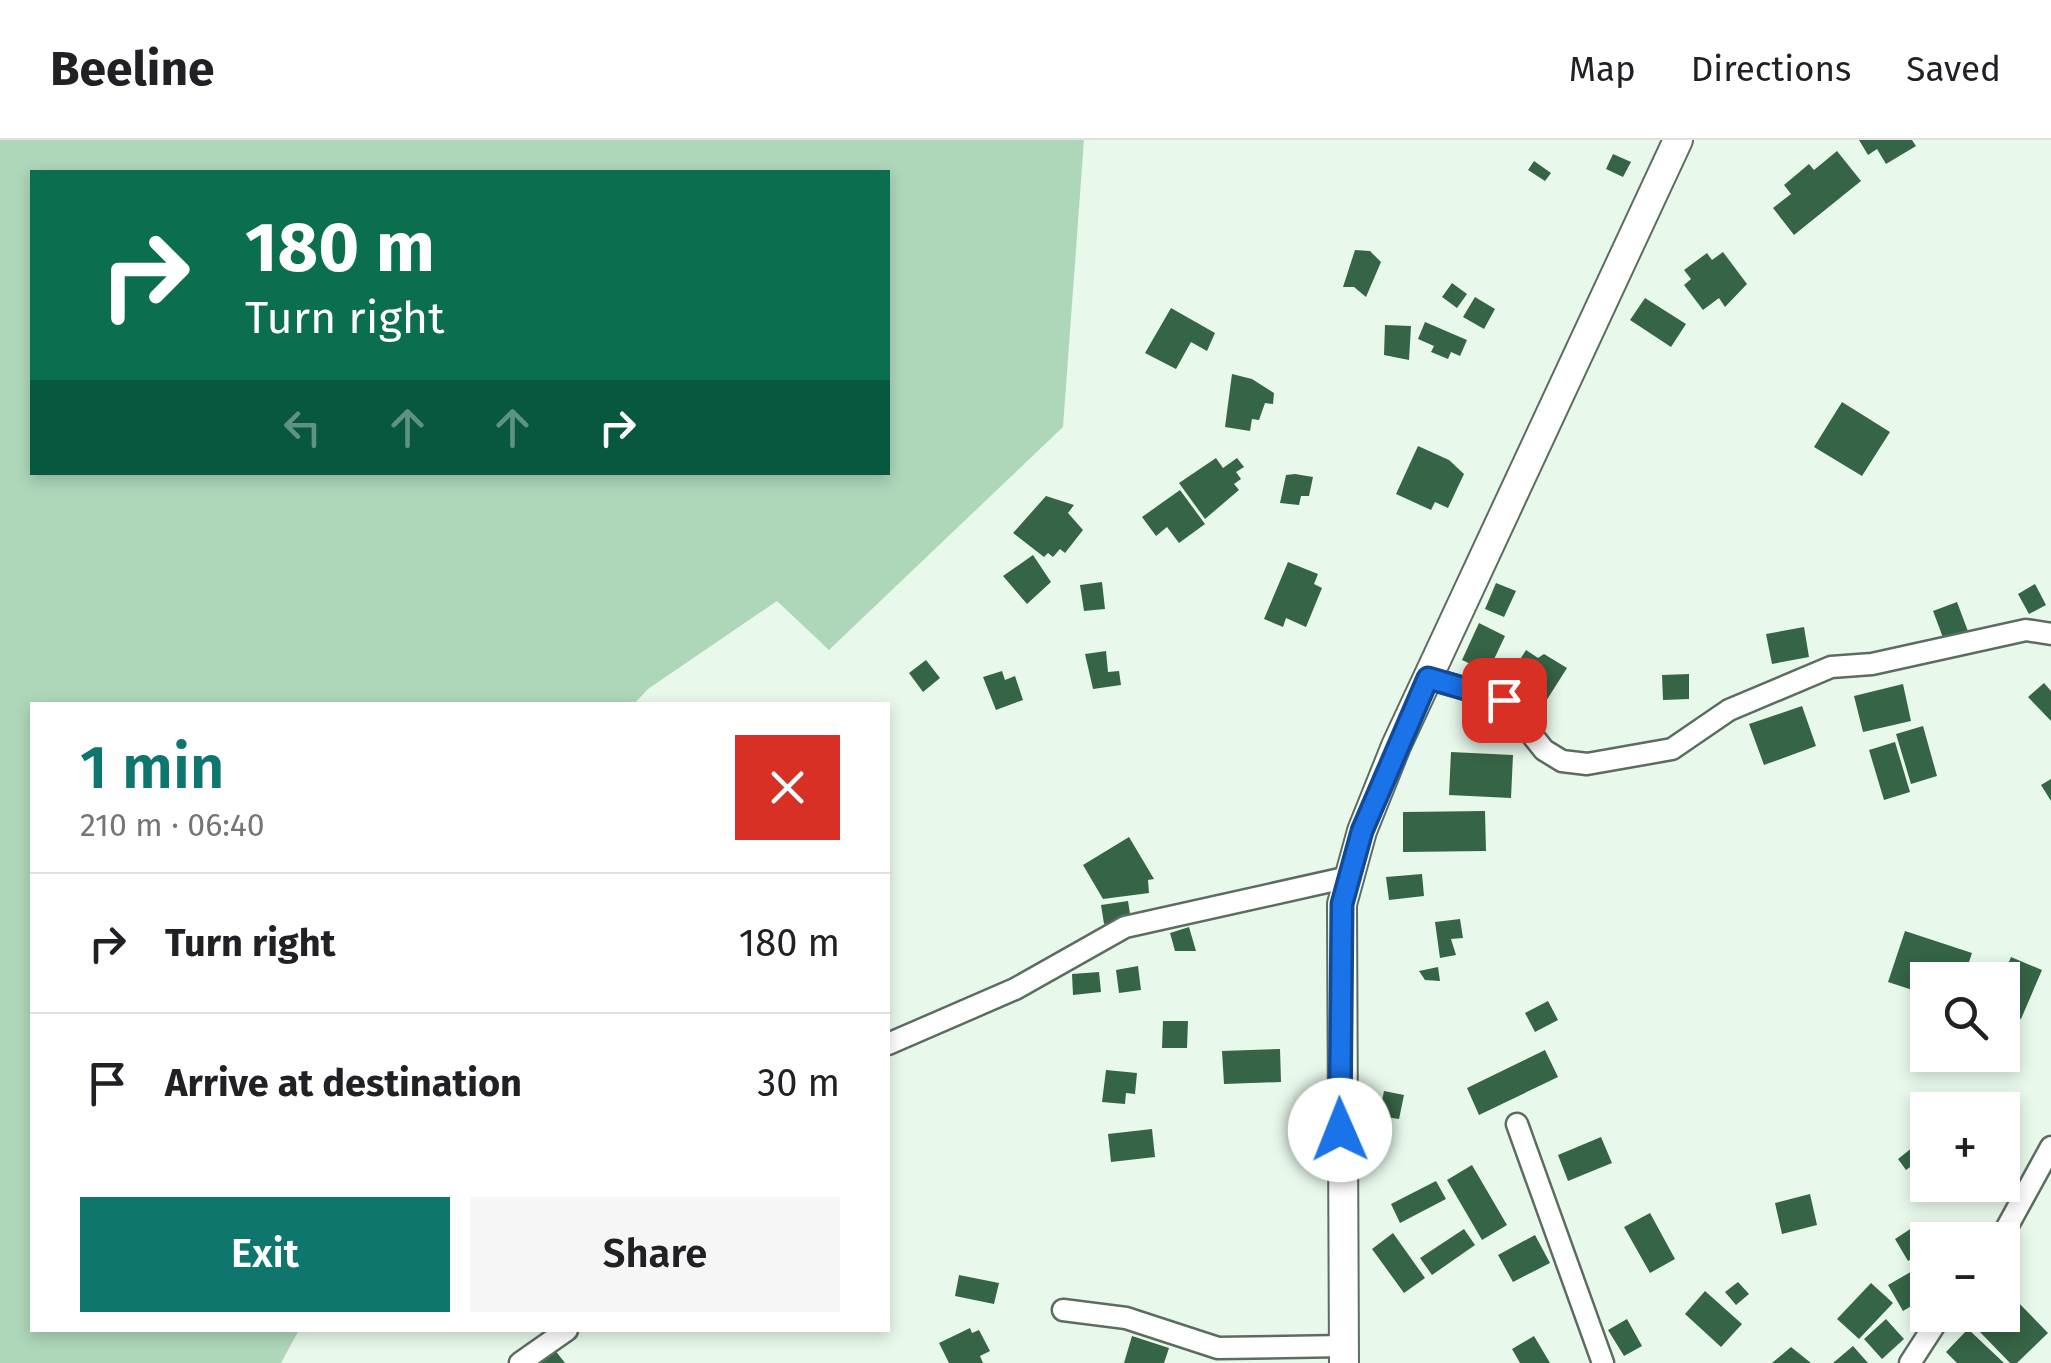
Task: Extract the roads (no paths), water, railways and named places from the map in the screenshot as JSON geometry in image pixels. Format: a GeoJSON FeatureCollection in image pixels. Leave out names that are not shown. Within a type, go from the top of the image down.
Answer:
{"type":"FeatureCollection","features":[{"type":"Feature","properties":{"kind":"street"},"geometry":{"type":"LineString","coordinates":[[1063,1310],[1126,1318],[1218,1348],[1344,1355],[1339,1022],[1342,904],[1349,877],[1362,831],[1428,678],[1678,140]]}},
{"type":"Feature","properties":{"kind":"street"},"geometry":{"type":"LineString","coordinates":[[1428,678],[1504,700],[1544,750],[1562,761],[1587,764],[1672,749],[1729,710],[1832,667],[1872,664],[2026,630],[2051,634]]}},
{"type":"Feature","properties":{"kind":"street"},"geometry":{"type":"LineString","coordinates":[[890,1043],[1015,990],[1125,927],[1349,877]]}},
{"type":"Feature","properties":{"kind":"street"},"geometry":{"type":"LineString","coordinates":[[1517,1124],[1602,1363]]}},
{"type":"Feature","properties":{"kind":"street"},"geometry":{"type":"LineString","coordinates":[[2012,1222],[2043,1178],[2051,1147]]}},
{"type":"Feature","properties":{"kind":"street"},"geometry":{"type":"LineString","coordinates":[[520,1363],[564,1332]]}},
{"type":"Feature","properties":{"kind":"street"},"geometry":{"type":"LineString","coordinates":[[1910,1363],[1929,1332]]}}]}
